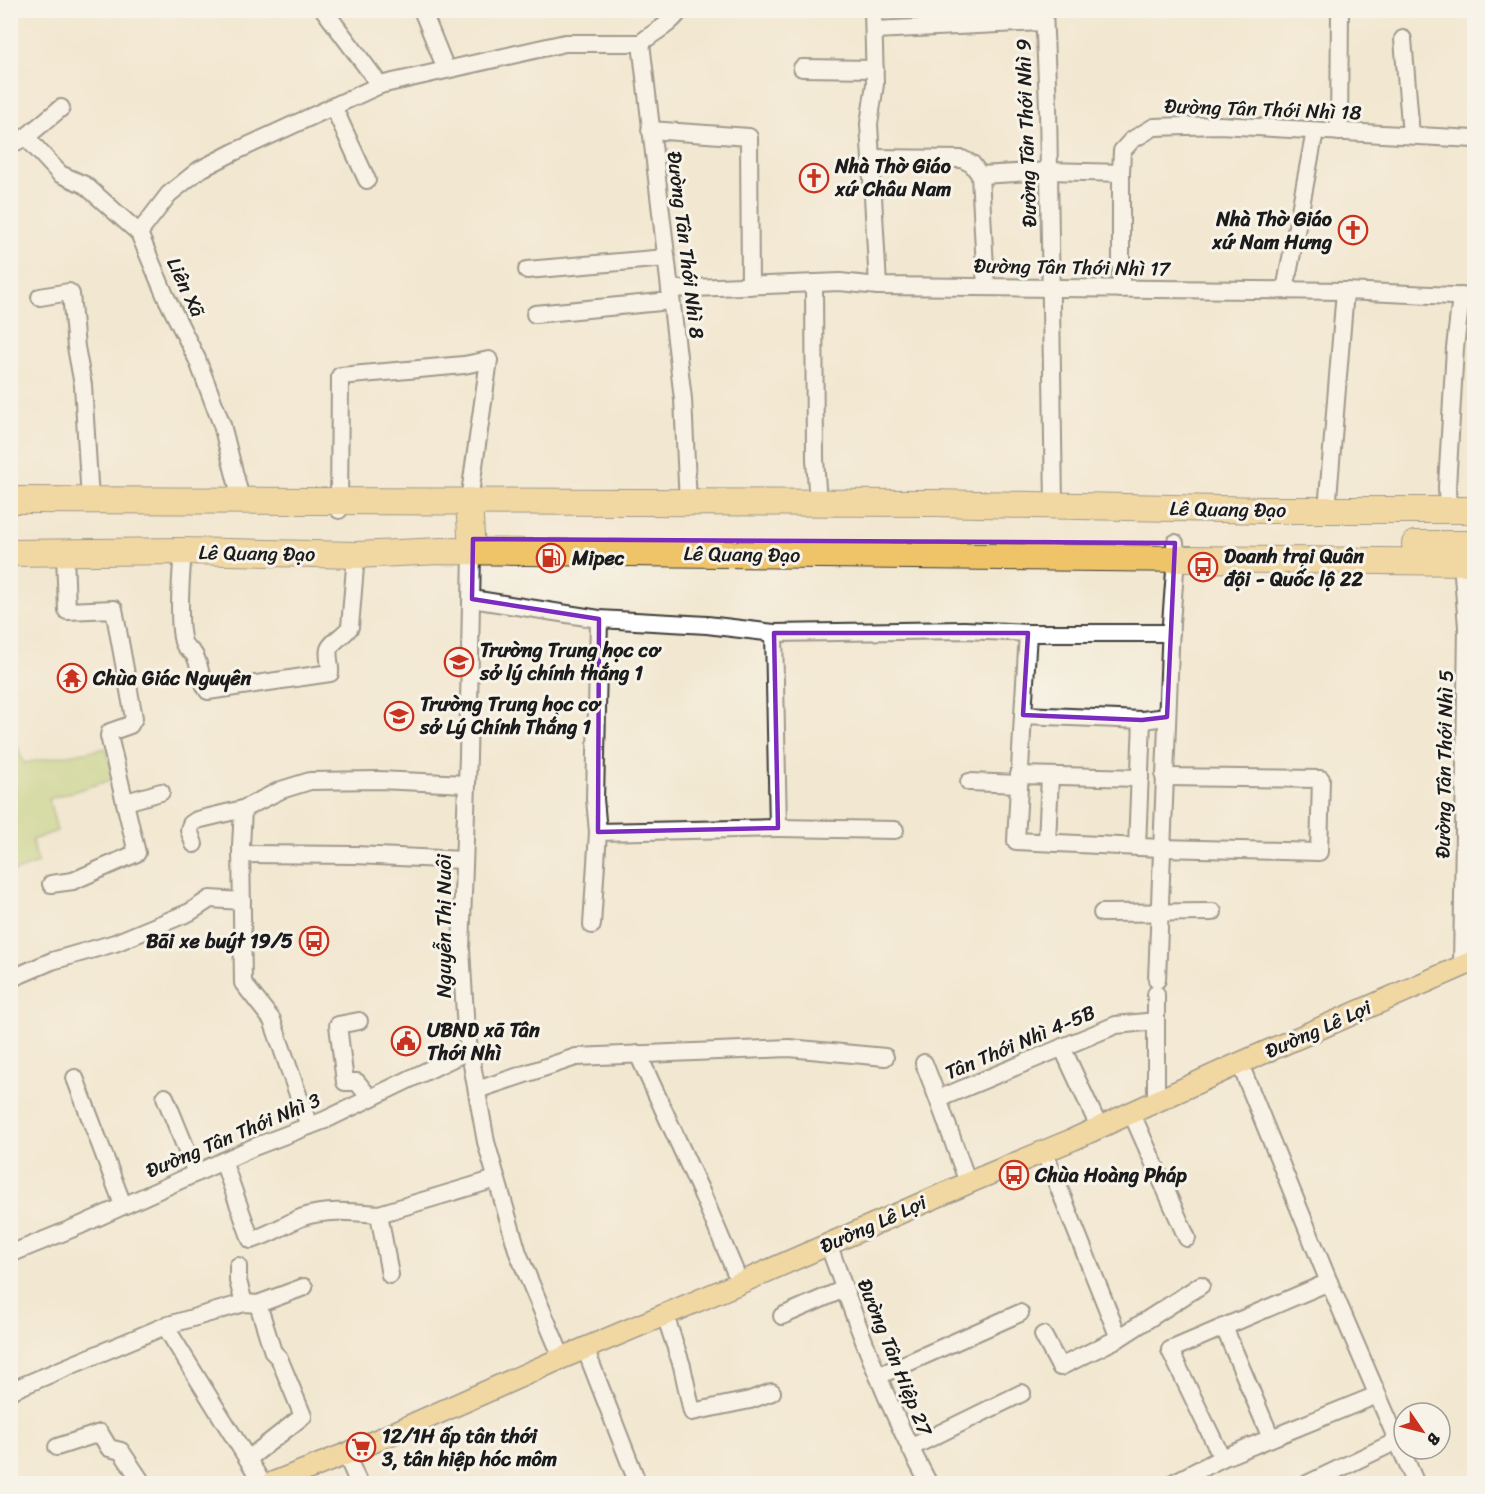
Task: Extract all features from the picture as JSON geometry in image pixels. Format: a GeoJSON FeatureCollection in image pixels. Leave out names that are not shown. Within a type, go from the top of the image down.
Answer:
{"type":"FeatureCollection","features":[{"type":"Feature","properties":{"kind":"highway","name":"Lê Quang Đạo"},"geometry":{"type":"LineString","coordinates":[[10,500],[241,499],[339,507],[471,527],[1176,550],[1470,556]]}},
{"type":"Feature","properties":{"kind":"highway","name":"Lê Quang Đạo"},"geometry":{"type":"LineString","coordinates":[[10,553],[183,551],[356,555],[471,527],[688,504],[1474,510]]}},
{"type":"Feature","properties":{"kind":"highway","name":"Lê Quang Đạo"},"geometry":{"type":"LineString","coordinates":[[10,513],[339,507]]}},
{"type":"Feature","properties":{"kind":"highway","name":"Lê Quang Đạo"},"geometry":{"type":"LineString","coordinates":[[10,539],[471,527],[1474,522]]}},
{"type":"Feature","properties":{"kind":"main road","name":"Đường Lê Lợi"},"geometry":{"type":"LineString","coordinates":[[270,1484],[346,1454],[585,1348],[1132,1114],[1156,1101],[1468,964]]}},
{"type":"Feature","properties":{"kind":"street"},"geometry":{"type":"LineString","coordinates":[[324,10],[380,85]]}},
{"type":"Feature","properties":{"kind":"street"},"geometry":{"type":"LineString","coordinates":[[422,10],[446,69]]}},
{"type":"Feature","properties":{"kind":"street"},"geometry":{"type":"LineString","coordinates":[[139,232],[169,194],[199,170],[380,85],[565,43],[641,43],[668,24],[680,10]]}},
{"type":"Feature","properties":{"kind":"street"},"geometry":{"type":"LineString","coordinates":[[873,10],[875,84],[869,124],[878,286]]}},
{"type":"Feature","properties":{"kind":"street"},"geometry":{"type":"LineString","coordinates":[[1339,132],[1340,10]]}},
{"type":"Feature","properties":{"kind":"street"},"geometry":{"type":"LineString","coordinates":[[874,30],[1044,16]]}},
{"type":"Feature","properties":{"kind":"street","name":"Đường Tân Thới Nhì 9"},"geometry":{"type":"LineString","coordinates":[[1044,16],[1053,366],[1054,505]]}},
{"type":"Feature","properties":{"kind":"street"},"geometry":{"type":"LineString","coordinates":[[1403,39],[1411,135]]}},
{"type":"Feature","properties":{"kind":"street","name":"Đường Tân Thới Nhì 8"},"geometry":{"type":"LineString","coordinates":[[641,43],[683,399],[688,504]]}},
{"type":"Feature","properties":{"kind":"street"},"geometry":{"type":"LineString","coordinates":[[802,68],[875,69]]}},
{"type":"Feature","properties":{"kind":"street"},"geometry":{"type":"LineString","coordinates":[[333,106],[367,180]]}},
{"type":"Feature","properties":{"kind":"street"},"geometry":{"type":"LineString","coordinates":[[10,145],[26,137],[61,108]]}},
{"type":"Feature","properties":{"kind":"street","name":"Đường Tân Thới Nhì 18"},"geometry":{"type":"LineString","coordinates":[[1121,173],[1122,151],[1132,140],[1154,127],[1219,125],[1474,139]]}},
{"type":"Feature","properties":{"kind":"street"},"geometry":{"type":"LineString","coordinates":[[650,130],[749,137],[750,286]]}},
{"type":"Feature","properties":{"kind":"street"},"geometry":{"type":"LineString","coordinates":[[1286,291],[1315,131]]}},
{"type":"Feature","properties":{"kind":"street","name":"Liên Xã"},"geometry":{"type":"LineString","coordinates":[[26,137],[60,174],[85,185],[139,232],[165,295],[196,358],[222,425],[241,499]]}},
{"type":"Feature","properties":{"kind":"street"},"geometry":{"type":"LineString","coordinates":[[871,158],[962,159],[972,164],[980,175],[986,288]]}},
{"type":"Feature","properties":{"kind":"street"},"geometry":{"type":"LineString","coordinates":[[980,175],[1049,171],[1121,173],[1121,289]]}},
{"type":"Feature","properties":{"kind":"street"},"geometry":{"type":"LineString","coordinates":[[527,270],[666,258]]}},
{"type":"Feature","properties":{"kind":"street","name":"Đường Tân Thới Nhì 17"},"geometry":{"type":"LineString","coordinates":[[535,314],[750,286],[840,282],[878,286],[1345,291],[1468,296]]}},
{"type":"Feature","properties":{"kind":"street"},"geometry":{"type":"LineString","coordinates":[[814,283],[815,459],[818,504]]}},
{"type":"Feature","properties":{"kind":"street"},"geometry":{"type":"LineString","coordinates":[[1327,510],[1345,291]]}},
{"type":"Feature","properties":{"kind":"street"},"geometry":{"type":"LineString","coordinates":[[40,297],[69,292],[71,294],[83,385],[90,500]]}},
{"type":"Feature","properties":{"kind":"street"},"geometry":{"type":"LineString","coordinates":[[1448,510],[1447,487],[1455,348],[1468,296]]}},
{"type":"Feature","properties":{"kind":"street","name":"Nguyễn Thị Nuôi"},"geometry":{"type":"LineString","coordinates":[[339,507],[340,376],[464,365],[489,360],[471,527],[472,600],[460,949],[466,1031],[486,1142],[518,1253],[562,1358]]}},
{"type":"Feature","properties":{"kind":"street"},"geometry":{"type":"LineString","coordinates":[[1156,1101],[1155,1021],[1161,848],[1176,550]]}},
{"type":"Feature","properties":{"kind":"street"},"geometry":{"type":"LineString","coordinates":[[183,551],[182,637],[186,647],[195,656],[198,670],[208,691],[330,673],[328,651],[330,646],[346,634],[350,627],[356,555]]}},
{"type":"Feature","properties":{"kind":"street"},"geometry":{"type":"LineString","coordinates":[[51,884],[73,881],[137,853],[110,732],[129,724],[134,718],[114,609],[68,611],[65,554]]}},
{"type":"Feature","properties":{"kind":"street","name":"Đường Tân Thới Nhì 5"},"geometry":{"type":"LineString","coordinates":[[1468,964],[1470,556]]}},
{"type":"Feature","properties":{"kind":"street"},"geometry":{"type":"LineString","coordinates":[[472,600],[599,619],[707,625],[774,633],[964,630],[1028,633],[1171,633]]}},
{"type":"Feature","properties":{"kind":"street"},"geometry":{"type":"LineString","coordinates":[[592,925],[597,832],[595,799],[599,619]]}},
{"type":"Feature","properties":{"kind":"street"},"geometry":{"type":"LineString","coordinates":[[774,633],[778,828]]}},
{"type":"Feature","properties":{"kind":"street"},"geometry":{"type":"LineString","coordinates":[[1028,633],[1016,841],[1319,852],[1321,779],[1164,777]]}},
{"type":"Feature","properties":{"kind":"street"},"geometry":{"type":"LineString","coordinates":[[1023,714],[1142,720],[1167,717]]}},
{"type":"Feature","properties":{"kind":"street"},"geometry":{"type":"LineString","coordinates":[[1137,847],[1142,720]]}},
{"type":"Feature","properties":{"kind":"street"},"geometry":{"type":"LineString","coordinates":[[969,782],[1050,776],[1140,778]]}},
{"type":"Feature","properties":{"kind":"street"},"geometry":{"type":"LineString","coordinates":[[1047,842],[1050,776]]}},
{"type":"Feature","properties":{"kind":"street"},"geometry":{"type":"LineString","coordinates":[[194,844],[189,830],[191,824],[197,820],[243,808],[281,790],[310,781],[378,780],[467,784]]}},
{"type":"Feature","properties":{"kind":"street"},"geometry":{"type":"LineString","coordinates":[[126,802],[161,792]]}},
{"type":"Feature","properties":{"kind":"street"},"geometry":{"type":"LineString","coordinates":[[243,808],[241,854],[243,983],[272,1020],[309,1126]]}},
{"type":"Feature","properties":{"kind":"street"},"geometry":{"type":"LineString","coordinates":[[597,832],[778,828],[895,830]]}},
{"type":"Feature","properties":{"kind":"street"},"geometry":{"type":"LineString","coordinates":[[241,854],[355,855],[464,860]]}},
{"type":"Feature","properties":{"kind":"street"},"geometry":{"type":"LineString","coordinates":[[10,979],[52,962],[115,943],[190,912],[210,899],[242,901]]}},
{"type":"Feature","properties":{"kind":"street"},"geometry":{"type":"LineString","coordinates":[[1102,913],[1213,912]]}},
{"type":"Feature","properties":{"kind":"street"},"geometry":{"type":"LineString","coordinates":[[359,1021],[338,1024],[345,1082],[357,1082],[370,1098]]}},
{"type":"Feature","properties":{"kind":"street","name":"Tân Thới Nhì 4-5B"},"geometry":{"type":"LineString","coordinates":[[924,1063],[938,1099],[1116,1024],[1155,1021]]}},
{"type":"Feature","properties":{"kind":"street"},"geometry":{"type":"LineString","coordinates":[[1062,1047],[1099,1127]]}},
{"type":"Feature","properties":{"kind":"street"},"geometry":{"type":"LineString","coordinates":[[477,1090],[576,1056],[789,1048],[885,1057]]}},
{"type":"Feature","properties":{"kind":"street","name":"Đường Tân Thới Nhì 3"},"geometry":{"type":"LineString","coordinates":[[10,1254],[309,1126],[470,1050]]}},
{"type":"Feature","properties":{"kind":"street"},"geometry":{"type":"LineString","coordinates":[[638,1054],[741,1283]]}},
{"type":"Feature","properties":{"kind":"street"},"geometry":{"type":"LineString","coordinates":[[1240,1064],[1392,1430]]}},
{"type":"Feature","properties":{"kind":"street"},"geometry":{"type":"LineString","coordinates":[[75,1078],[123,1205]]}},
{"type":"Feature","properties":{"kind":"street"},"geometry":{"type":"LineString","coordinates":[[165,1097],[196,1173]]}},
{"type":"Feature","properties":{"kind":"street"},"geometry":{"type":"LineString","coordinates":[[938,1099],[968,1183]]}},
{"type":"Feature","properties":{"kind":"street"},"geometry":{"type":"LineString","coordinates":[[1132,1114],[1187,1238]]}},
{"type":"Feature","properties":{"kind":"street"},"geometry":{"type":"LineString","coordinates":[[1044,1151],[1119,1338]]}},
{"type":"Feature","properties":{"kind":"street"},"geometry":{"type":"LineString","coordinates":[[223,1161],[251,1240],[318,1213],[341,1211],[379,1214],[496,1179]]}},
{"type":"Feature","properties":{"kind":"street"},"geometry":{"type":"LineString","coordinates":[[379,1214],[390,1275]]}},
{"type":"Feature","properties":{"kind":"street","name":"Đường Tân Hiệp 27"},"geometry":{"type":"LineString","coordinates":[[828,1243],[878,1376],[910,1448],[929,1484]]}},
{"type":"Feature","properties":{"kind":"street"},"geometry":{"type":"LineString","coordinates":[[238,1266],[238,1281],[273,1352],[279,1358],[303,1416],[248,1460]]}},
{"type":"Feature","properties":{"kind":"street"},"geometry":{"type":"LineString","coordinates":[[1222,1458],[1170,1350],[1329,1282]]}},
{"type":"Feature","properties":{"kind":"street"},"geometry":{"type":"LineString","coordinates":[[1042,1335],[1060,1367],[1119,1338],[1201,1285]]}},
{"type":"Feature","properties":{"kind":"street"},"geometry":{"type":"LineString","coordinates":[[10,1391],[165,1326],[251,1304],[304,1287]]}},
{"type":"Feature","properties":{"kind":"street"},"geometry":{"type":"LineString","coordinates":[[782,1316],[844,1289]]}},
{"type":"Feature","properties":{"kind":"street"},"geometry":{"type":"LineString","coordinates":[[878,1376],[1020,1313]]}},
{"type":"Feature","properties":{"kind":"street"},"geometry":{"type":"LineString","coordinates":[[665,1315],[682,1365],[692,1412],[750,1400],[772,1392]]}},
{"type":"Feature","properties":{"kind":"street"},"geometry":{"type":"LineString","coordinates":[[165,1326],[262,1484]]}},
{"type":"Feature","properties":{"kind":"street"},"geometry":{"type":"LineString","coordinates":[[1224,1327],[1271,1438]]}},
{"type":"Feature","properties":{"kind":"street"},"geometry":{"type":"LineString","coordinates":[[585,1348],[638,1484]]}},
{"type":"Feature","properties":{"kind":"street"},"geometry":{"type":"LineString","coordinates":[[910,1448],[1022,1393]]}},
{"type":"Feature","properties":{"kind":"street"},"geometry":{"type":"LineString","coordinates":[[1171,1484],[1222,1458],[1377,1395]]}},
{"type":"Feature","properties":{"kind":"street"},"geometry":{"type":"LineString","coordinates":[[57,1447],[100,1433],[109,1448],[121,1450],[143,1484]]}},
{"type":"Feature","properties":{"kind":"street"},"geometry":{"type":"LineString","coordinates":[[1307,1484],[1392,1443]]}},
{"type":"Feature","properties":{"kind":"street"},"geometry":{"type":"LineString","coordinates":[[346,1454],[359,1484]]}},
{"type":"Feature","properties":{"kind":"street"},"geometry":{"type":"LineString","coordinates":[[1406,1461],[1416,1484]]}},
{"type":"Feature","properties":{"kind":"highlighted area"},"geometry":{"type":"Polygon","coordinates":[[[473,539],[1175,543],[1167,717],[1142,720],[1023,715],[1028,633],[774,633],[778,828],[598,832],[599,619],[472,599],[473,539]]]}},
{"type":"Feature","properties":{"kind":"green space"},"geometry":{"type":"Polygon","coordinates":[[[10,729],[24,763],[106,748],[114,779],[49,799],[57,831],[32,840],[38,863],[11,873],[10,729]]]}},
{"type":"Feature","properties":{"kind":"place","name":"Nhà Thờ Giáo xứ Châu Nam"},"geometry":{"type":"Point","coordinates":[814,178]}},
{"type":"Feature","properties":{"kind":"place","name":"Nhà Thờ Giáo xứ Nam Hưng"},"geometry":{"type":"Point","coordinates":[1353,230]}},
{"type":"Feature","properties":{"kind":"place","name":"Mipec"},"geometry":{"type":"Point","coordinates":[551,558]}},
{"type":"Feature","properties":{"kind":"place","name":"Doanh trại Quân đội - Quốc lộ 22"},"geometry":{"type":"Point","coordinates":[1203,567]}},
{"type":"Feature","properties":{"kind":"place","name":"Trường Trung học cơ sở lý chính thắng 1"},"geometry":{"type":"Point","coordinates":[459,662]}},
{"type":"Feature","properties":{"kind":"place","name":"Chùa Giác Nguyên"},"geometry":{"type":"Point","coordinates":[72,678]}},
{"type":"Feature","properties":{"kind":"place","name":"Trường Trung học cơ sở Lý Chính Thắng 1"},"geometry":{"type":"Point","coordinates":[399,716]}},
{"type":"Feature","properties":{"kind":"place","name":"Bãi xe buýt 19/5"},"geometry":{"type":"Point","coordinates":[314,941]}},
{"type":"Feature","properties":{"kind":"place","name":"UBND xã Tân Thới Nhì"},"geometry":{"type":"Point","coordinates":[406,1041]}},
{"type":"Feature","properties":{"kind":"place","name":"Chùa Hoàng Pháp"},"geometry":{"type":"Point","coordinates":[1014,1175]}},
{"type":"Feature","properties":{"kind":"place","name":"12/1H ấp tân thới 3, tân hiệp hóc môm"},"geometry":{"type":"Point","coordinates":[361,1447]}}]}
